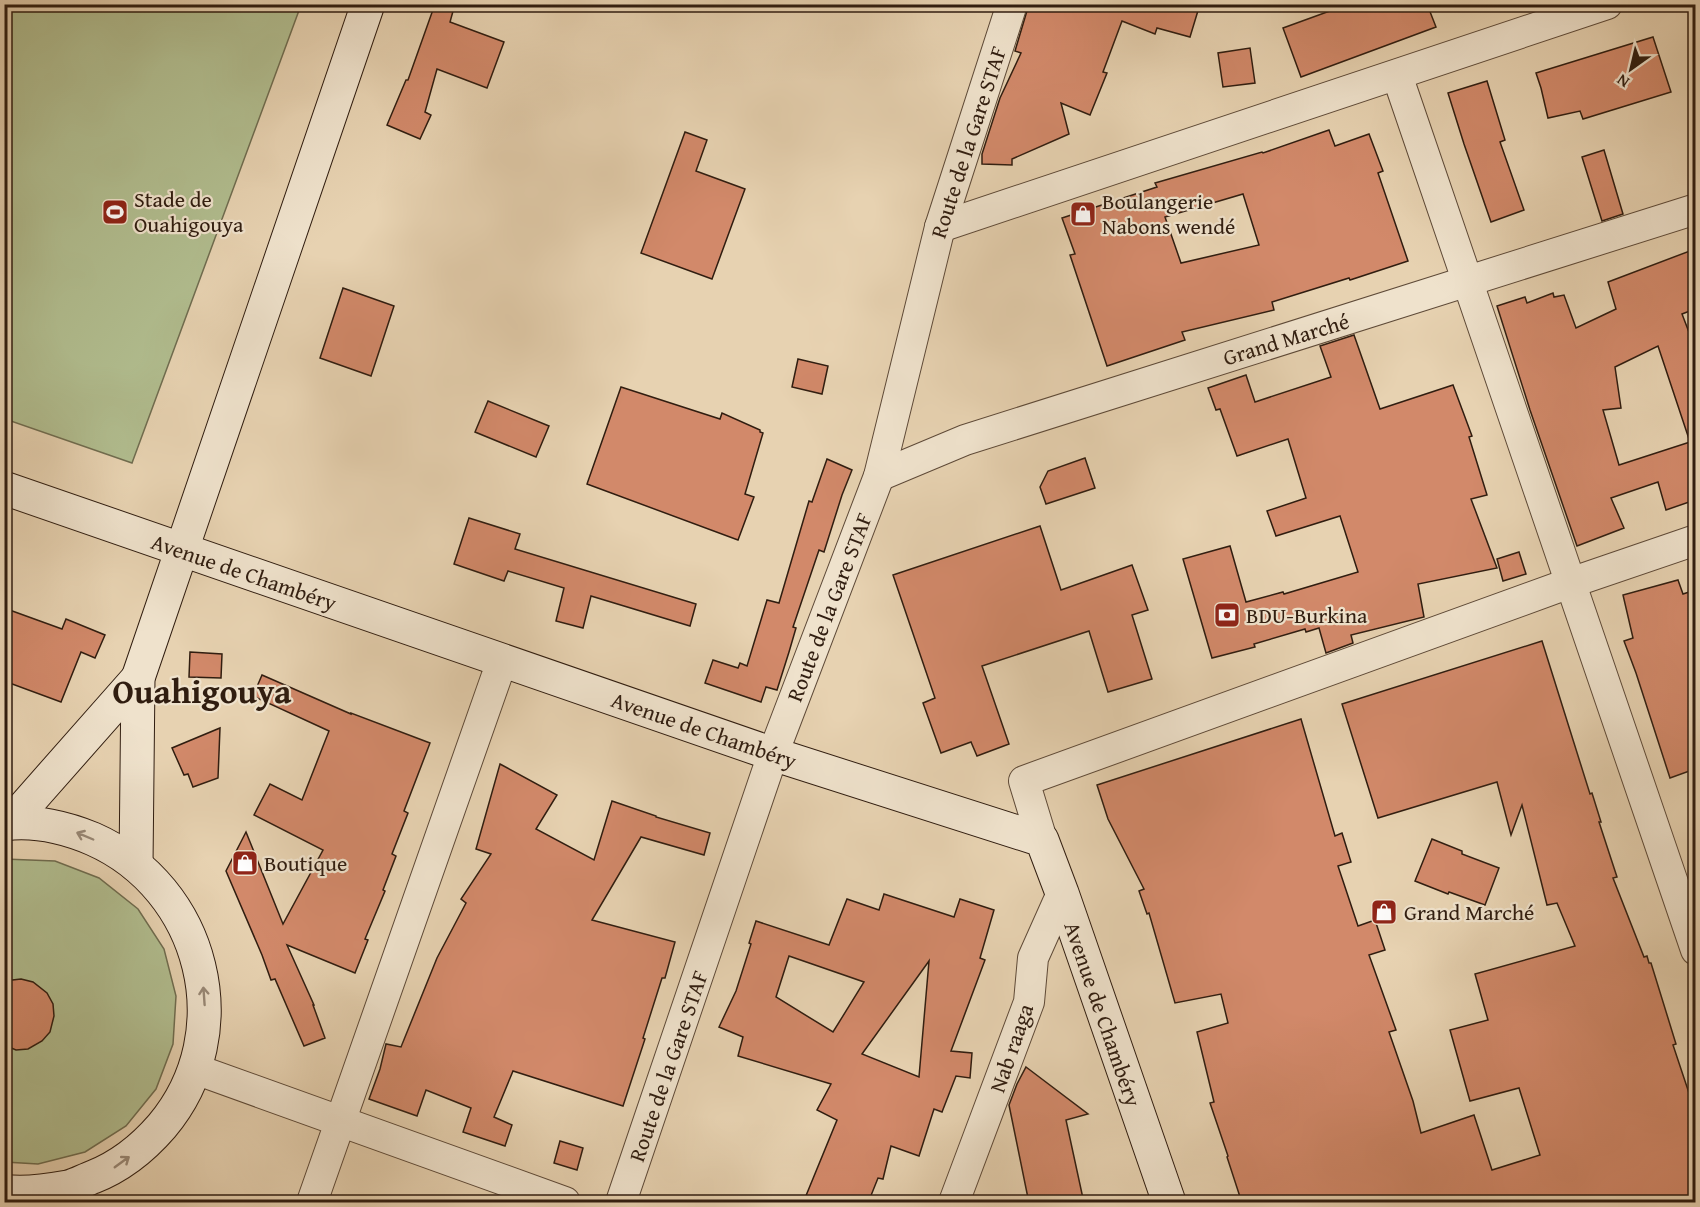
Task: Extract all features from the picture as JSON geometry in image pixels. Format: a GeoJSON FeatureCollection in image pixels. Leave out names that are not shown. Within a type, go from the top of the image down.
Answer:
{"type":"FeatureCollection","features":[{"type":"Feature","properties":{"kind":"street"},"geometry":{"type":"LineString","coordinates":[[136,865],[138,678],[368,4]]}},
{"type":"Feature","properties":{"kind":"street","name":"Route de la Gare STAF"},"geometry":{"type":"LineString","coordinates":[[621,1203],[773,754],[879,476],[940,227],[1012,4]]}},
{"type":"Feature","properties":{"kind":"street"},"geometry":{"type":"LineString","coordinates":[[940,227],[1607,4]]}},
{"type":"Feature","properties":{"kind":"street"},"geometry":{"type":"LineString","coordinates":[[1397,75],[1695,950]]}},
{"type":"Feature","properties":{"kind":"street","name":"Grand Marché"},"geometry":{"type":"LineString","coordinates":[[879,476],[965,440],[1695,210]]}},
{"type":"Feature","properties":{"kind":"street","name":"Avenue de Chambéry"},"geometry":{"type":"LineString","coordinates":[[4,488],[773,754],[1042,840],[1169,1203]]}},
{"type":"Feature","properties":{"kind":"street"},"geometry":{"type":"LineString","coordinates":[[1042,840],[1024,781],[1695,540]]}},
{"type":"Feature","properties":{"kind":"street"},"geometry":{"type":"LineString","coordinates":[[312,1203],[502,661]]}},
{"type":"Feature","properties":{"kind":"street"},"geometry":{"type":"LineString","coordinates":[[7,824],[138,678]]}},
{"type":"Feature","properties":{"kind":"street"},"geometry":{"type":"LineString","coordinates":[[4,1191],[59,1195],[110,1170],[147,1143],[176,1109],[195,1069],[204,1032],[204,994],[198,957],[183,922],[162,891],[136,865],[108,846],[77,832],[43,825],[7,824]]}},
{"type":"Feature","properties":{"kind":"street","name":"Nab raaga"},"geometry":{"type":"LineString","coordinates":[[954,1203],[1029,1002],[1033,958],[1062,893]]}},
{"type":"Feature","properties":{"kind":"street"},"geometry":{"type":"LineString","coordinates":[[195,1069],[565,1203]]}},
{"type":"Feature","properties":{"kind":"green space","name":"Stade de Ouahigouya"},"geometry":{"type":"Polygon","coordinates":[[[5,4],[301,5],[132,463],[5,419],[5,4]]]}},
{"type":"Feature","properties":{"kind":"green space"},"geometry":{"type":"Polygon","coordinates":[[[4,859],[55,861],[99,878],[138,909],[164,949],[176,996],[173,1044],[156,1089],[126,1126],[85,1152],[38,1164],[5,1162],[4,859]]]}},
{"type":"Feature","properties":{"kind":"building"},"geometry":{"type":"Polygon","coordinates":[[[435,4],[455,4],[450,22],[504,42],[487,88],[437,69],[425,112],[431,115],[420,139],[387,125],[406,80],[408,80],[435,4]]]}},
{"type":"Feature","properties":{"kind":"building"},"geometry":{"type":"Polygon","coordinates":[[[1029,4],[1200,4],[1190,37],[1157,28],[1155,34],[1122,21],[1103,72],[1107,73],[1090,115],[1061,103],[1069,134],[1012,159],[1012,165],[982,164],[982,154],[1000,98],[1021,53],[1015,51],[1029,4]]]}},
{"type":"Feature","properties":{"kind":"building"},"geometry":{"type":"Polygon","coordinates":[[[1349,4],[1427,4],[1436,27],[1301,77],[1283,28],[1349,4]]]}},
{"type":"Feature","properties":{"kind":"building"},"geometry":{"type":"Polygon","coordinates":[[[1653,37],[1671,92],[1583,119],[1580,111],[1548,118],[1536,73],[1653,37]]]}},
{"type":"Feature","properties":{"kind":"building"},"geometry":{"type":"Polygon","coordinates":[[[1250,48],[1255,83],[1223,87],[1218,53],[1250,48]]]}},
{"type":"Feature","properties":{"kind":"building"},"geometry":{"type":"Polygon","coordinates":[[[1487,81],[1505,140],[1500,142],[1524,210],[1491,222],[1448,93],[1487,81]]]}},
{"type":"Feature","properties":{"kind":"building"},"geometry":{"type":"Polygon","coordinates":[[[1329,130],[1335,146],[1369,134],[1383,171],[1378,173],[1408,261],[1272,302],[1274,310],[1182,332],[1185,340],[1107,366],[1070,255],[1075,254],[1062,218],[1157,187],[1155,183],[1263,153],[1329,130]],[[1243,194],[1165,217],[1181,263],[1259,245],[1243,194]]]}},
{"type":"Feature","properties":{"kind":"building"},"geometry":{"type":"Polygon","coordinates":[[[685,132],[707,140],[696,171],[745,189],[712,279],[641,253],[685,132]]]}},
{"type":"Feature","properties":{"kind":"building"},"geometry":{"type":"Polygon","coordinates":[[[1604,150],[1623,214],[1602,221],[1582,157],[1604,150]]]}},
{"type":"Feature","properties":{"kind":"building"},"geometry":{"type":"Polygon","coordinates":[[[1695,249],[1695,309],[1682,314],[1695,348],[1695,500],[1666,510],[1658,482],[1611,498],[1624,528],[1577,546],[1497,306],[1525,297],[1527,303],[1553,293],[1554,297],[1564,295],[1576,328],[1616,309],[1608,282],[1695,249]],[[1658,346],[1615,367],[1621,408],[1603,410],[1619,465],[1690,442],[1658,346]]]}},
{"type":"Feature","properties":{"kind":"building"},"geometry":{"type":"Polygon","coordinates":[[[343,288],[394,306],[371,376],[320,358],[343,288]]]}},
{"type":"Feature","properties":{"kind":"building"},"geometry":{"type":"Polygon","coordinates":[[[1354,335],[1380,409],[1453,385],[1472,436],[1469,437],[1487,495],[1471,499],[1497,568],[1418,584],[1424,617],[1351,635],[1353,643],[1326,653],[1319,628],[1306,632],[1305,629],[1254,644],[1255,647],[1212,658],[1183,559],[1230,546],[1246,602],[1283,592],[1284,594],[1358,572],[1340,516],[1276,536],[1267,511],[1306,498],[1288,439],[1237,456],[1220,409],[1216,410],[1208,388],[1246,375],[1255,402],[1331,377],[1320,346],[1354,335]]]}},
{"type":"Feature","properties":{"kind":"building"},"geometry":{"type":"Polygon","coordinates":[[[798,359],[828,366],[822,394],[792,387],[798,359]]]}},
{"type":"Feature","properties":{"kind":"building"},"geometry":{"type":"Polygon","coordinates":[[[621,387],[720,419],[722,413],[763,433],[745,494],[754,497],[738,540],[587,484],[621,387]]]}},
{"type":"Feature","properties":{"kind":"building"},"geometry":{"type":"Polygon","coordinates":[[[488,401],[549,426],[536,457],[475,432],[488,401]]]}},
{"type":"Feature","properties":{"kind":"building"},"geometry":{"type":"Polygon","coordinates":[[[1085,458],[1095,488],[1046,504],[1040,487],[1048,471],[1085,458]]]}},
{"type":"Feature","properties":{"kind":"building"},"geometry":{"type":"Polygon","coordinates":[[[827,459],[852,470],[824,552],[819,550],[793,627],[796,628],[777,690],[766,687],[761,702],[705,683],[713,660],[738,668],[740,663],[747,666],[767,600],[779,603],[809,501],[812,502],[827,459]]]}},
{"type":"Feature","properties":{"kind":"building"},"geometry":{"type":"Polygon","coordinates":[[[469,518],[520,534],[515,549],[696,604],[690,626],[591,596],[583,628],[556,621],[564,588],[508,571],[504,581],[454,564],[469,518]]]}},
{"type":"Feature","properties":{"kind":"building"},"geometry":{"type":"Polygon","coordinates":[[[1040,526],[1061,590],[1132,565],[1148,610],[1132,615],[1152,679],[1108,692],[1089,631],[982,666],[1009,744],[977,756],[971,742],[941,753],[923,703],[935,698],[893,575],[1040,526]]]}},
{"type":"Feature","properties":{"kind":"building"},"geometry":{"type":"Polygon","coordinates":[[[1519,552],[1526,574],[1503,581],[1497,559],[1519,552]]]}},
{"type":"Feature","properties":{"kind":"building"},"geometry":{"type":"Polygon","coordinates":[[[1678,580],[1683,594],[1695,590],[1695,769],[1670,778],[1624,641],[1633,638],[1623,595],[1678,580]]]}},
{"type":"Feature","properties":{"kind":"building"},"geometry":{"type":"Polygon","coordinates":[[[4,608],[62,629],[66,619],[105,635],[95,658],[81,652],[61,702],[4,681],[4,608]]]}},
{"type":"Feature","properties":{"kind":"building","name":"Grand Marché"},"geometry":{"type":"Polygon","coordinates":[[[1542,641],[1601,822],[1599,822],[1617,877],[1613,878],[1644,957],[1647,956],[1651,963],[1676,1044],[1673,1045],[1695,1111],[1695,1203],[1242,1203],[1210,1103],[1214,1102],[1197,1032],[1228,1023],[1221,994],[1175,1003],[1149,913],[1147,914],[1139,891],[1144,889],[1108,819],[1097,785],[1301,719],[1335,836],[1342,833],[1351,862],[1338,866],[1358,926],[1375,920],[1385,950],[1369,955],[1396,1030],[1389,1032],[1413,1101],[1421,1133],[1474,1115],[1492,1170],[1540,1155],[1519,1088],[1470,1101],[1450,1030],[1488,1020],[1475,974],[1575,946],[1557,903],[1547,905],[1522,805],[1511,835],[1497,782],[1378,818],[1342,704],[1542,641]]]}},
{"type":"Feature","properties":{"kind":"building"},"geometry":{"type":"Polygon","coordinates":[[[190,652],[222,654],[221,678],[189,677],[190,652]]]}},
{"type":"Feature","properties":{"kind":"building"},"geometry":{"type":"Polygon","coordinates":[[[262,675],[351,714],[430,743],[404,811],[408,813],[392,854],[396,856],[383,890],[385,891],[365,939],[368,940],[355,973],[287,945],[314,1005],[325,1038],[304,1046],[275,979],[271,980],[226,871],[246,832],[283,924],[323,850],[254,815],[270,784],[302,800],[329,731],[253,696],[262,675]]]}},
{"type":"Feature","properties":{"kind":"building"},"geometry":{"type":"Polygon","coordinates":[[[220,728],[218,778],[193,787],[188,774],[184,775],[172,748],[220,728]]]}},
{"type":"Feature","properties":{"kind":"building"},"geometry":{"type":"Polygon","coordinates":[[[500,764],[557,795],[536,829],[594,860],[612,801],[710,833],[704,855],[641,837],[592,920],[675,942],[623,1106],[513,1071],[494,1117],[512,1125],[505,1146],[463,1132],[471,1108],[426,1090],[417,1116],[369,1099],[386,1044],[401,1047],[437,958],[466,903],[461,899],[491,854],[476,849],[500,764]]]}},
{"type":"Feature","properties":{"kind":"building"},"geometry":{"type":"Polygon","coordinates":[[[1432,839],[1462,851],[1462,854],[1499,868],[1485,905],[1415,881],[1432,839]]]}},
{"type":"Feature","properties":{"kind":"building"},"geometry":{"type":"Polygon","coordinates":[[[884,894],[954,917],[960,899],[994,910],[980,958],[985,960],[951,1051],[972,1053],[970,1078],[956,1076],[942,1112],[934,1109],[919,1156],[891,1146],[883,1179],[878,1178],[868,1203],[803,1203],[837,1120],[817,1110],[831,1084],[738,1056],[743,1037],[719,1027],[736,991],[756,921],[829,945],[847,899],[879,910],[884,894]],[[789,956],[776,997],[833,1032],[864,982],[789,956]],[[929,961],[862,1054],[919,1077],[929,961]]]}},
{"type":"Feature","properties":{"kind":"building"},"geometry":{"type":"Polygon","coordinates":[[[21,979],[33,982],[47,993],[53,1004],[54,1016],[50,1032],[42,1041],[28,1049],[16,1050],[4,1045],[4,981],[21,979]]]}},
{"type":"Feature","properties":{"kind":"building"},"geometry":{"type":"Polygon","coordinates":[[[1026,1067],[1088,1114],[1066,1120],[1084,1203],[1029,1203],[1009,1105],[1026,1067]]]}},
{"type":"Feature","properties":{"kind":"building"},"geometry":{"type":"Polygon","coordinates":[[[560,1141],[583,1148],[577,1170],[554,1163],[560,1141]]]}},
{"type":"Feature","properties":{"kind":"place","name":"Stade de Ouahigouya"},"geometry":{"type":"Point","coordinates":[115,212]}},
{"type":"Feature","properties":{"kind":"place","name":"Boulangerie Nabons wendé"},"geometry":{"type":"Point","coordinates":[1083,214]}},
{"type":"Feature","properties":{"kind":"place","name":"BDU-Burkina"},"geometry":{"type":"Point","coordinates":[1227,615]}},
{"type":"Feature","properties":{"kind":"place","name":"Boutique"},"geometry":{"type":"Point","coordinates":[245,863]}},
{"type":"Feature","properties":{"kind":"place","name":"Grand Marché"},"geometry":{"type":"Point","coordinates":[1384,912]}},
{"type":"Feature","properties":{"kind":"district","name":"Ouahigouya"},"geometry":{"type":"Point","coordinates":[202,690]}}]}
